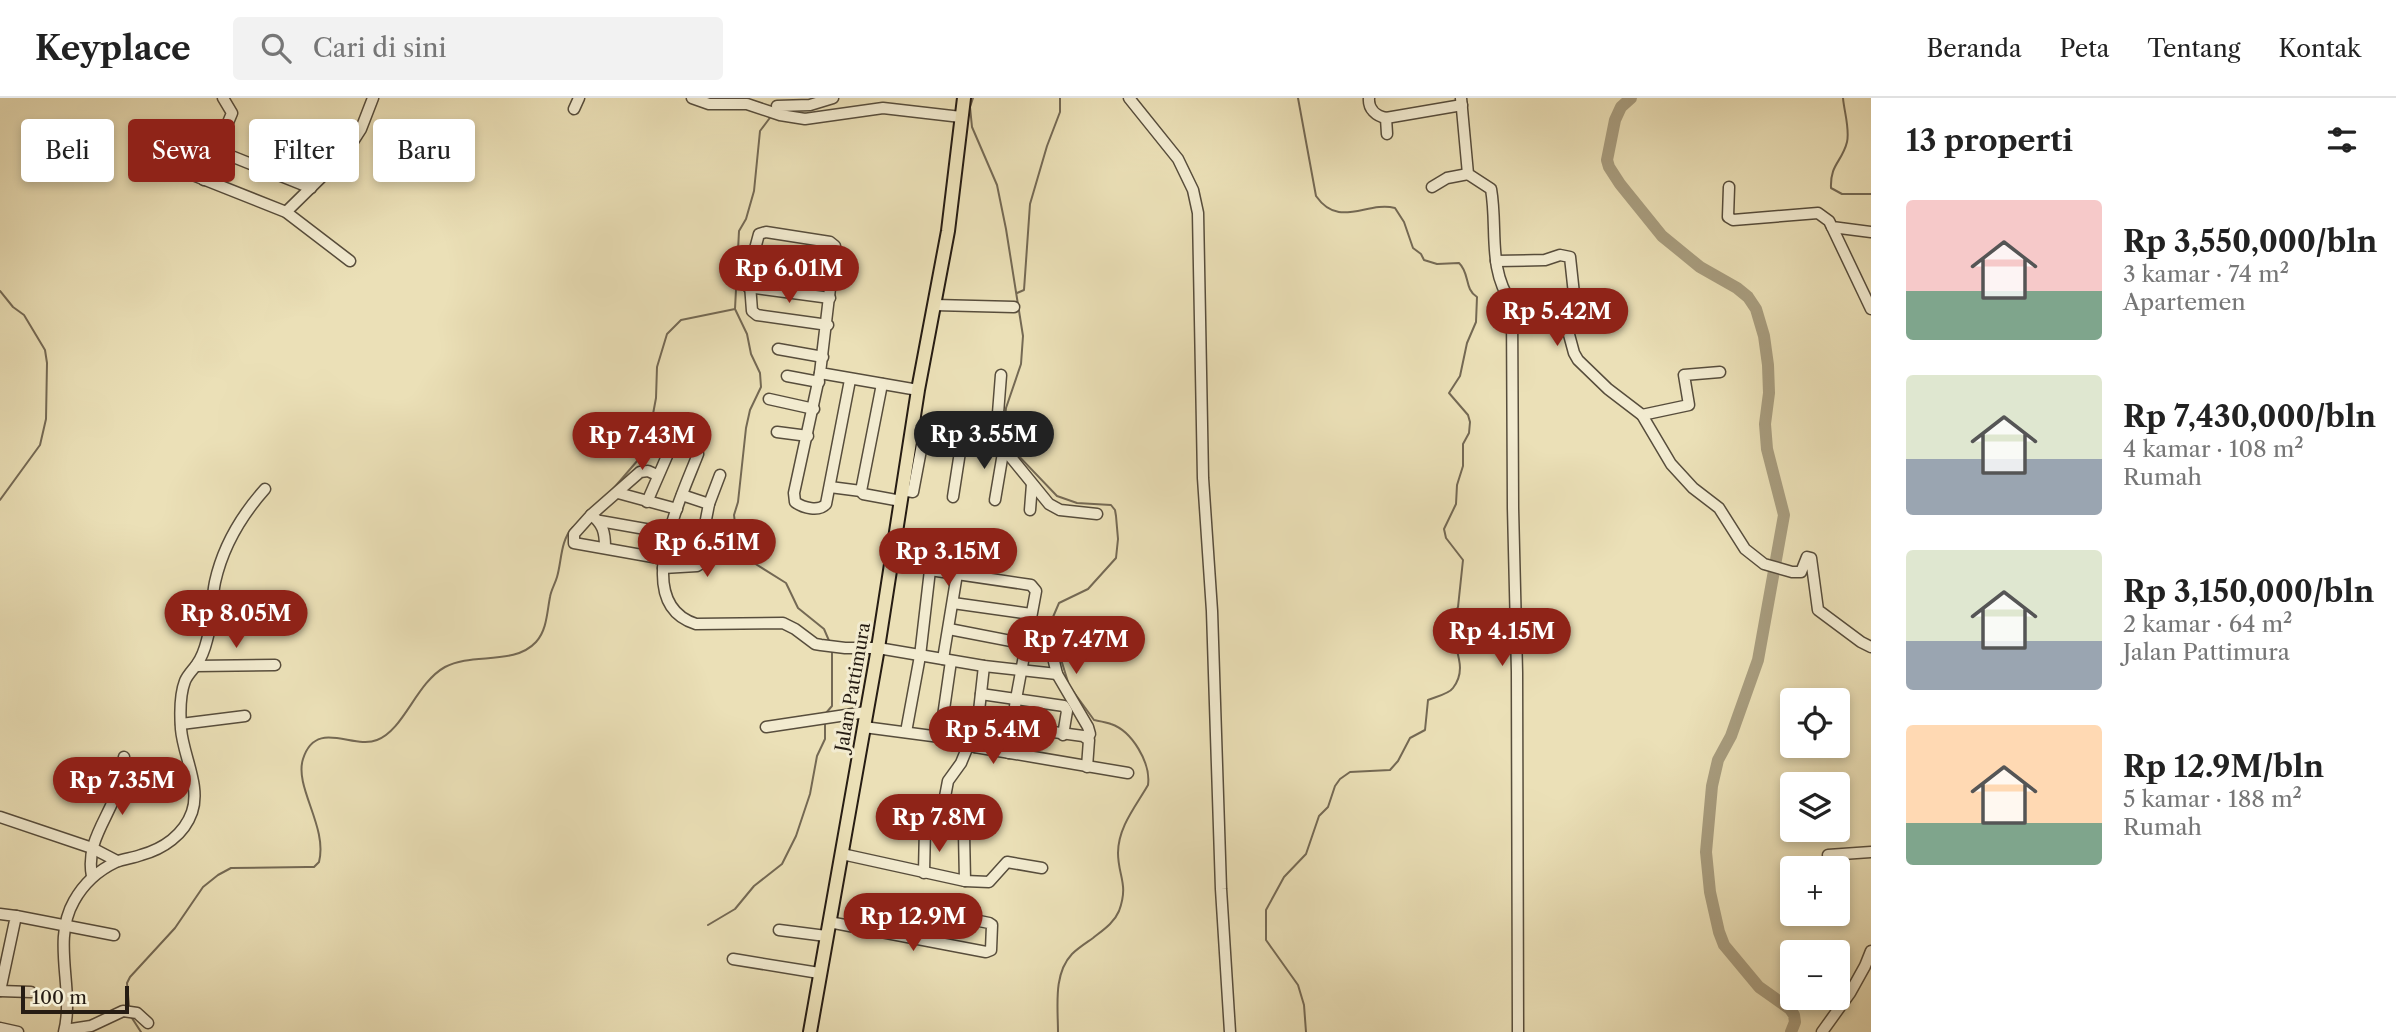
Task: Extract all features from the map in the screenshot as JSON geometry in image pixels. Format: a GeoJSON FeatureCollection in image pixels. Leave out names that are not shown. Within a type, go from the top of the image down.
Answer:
{"type":"FeatureCollection","features":[{"type":"Feature","properties":{"kind":"main road","name":"Jalan Pattimura"},"geometry":{"type":"LineString","coordinates":[[810,1032],[878,648],[901,496],[918,432],[918,390],[954,188],[964,98]]}},
{"type":"Feature","properties":{"kind":"street"},"geometry":{"type":"LineString","coordinates":[[223,98],[232,113],[229,119]]}},
{"type":"Feature","properties":{"kind":"street"},"geometry":{"type":"LineString","coordinates":[[286,212],[345,154],[361,130],[373,98]]}},
{"type":"Feature","properties":{"kind":"street"},"geometry":{"type":"LineString","coordinates":[[575,109],[579,98]]}},
{"type":"Feature","properties":{"kind":"street"},"geometry":{"type":"LineString","coordinates":[[777,108],[810,105],[833,98]]}},
{"type":"Feature","properties":{"kind":"street"},"geometry":{"type":"LineString","coordinates":[[1129,98],[1143,119],[1178,159],[1193,190],[1198,213],[1203,478],[1212,611],[1221,889],[1230,1032]]}},
{"type":"Feature","properties":{"kind":"street"},"geometry":{"type":"LineString","coordinates":[[1369,98],[1368,104],[1372,110],[1379,117],[1386,118],[1461,102],[1468,174]]}},
{"type":"Feature","properties":{"kind":"street"},"geometry":{"type":"LineString","coordinates":[[696,99],[747,101],[813,118],[883,108],[961,117]]}},
{"type":"Feature","properties":{"kind":"street"},"geometry":{"type":"LineString","coordinates":[[1386,118],[1387,134]]}},
{"type":"Feature","properties":{"kind":"street"},"geometry":{"type":"LineString","coordinates":[[235,158],[311,188]]}},
{"type":"Feature","properties":{"kind":"street"},"geometry":{"type":"LineString","coordinates":[[1440,182],[1468,174],[1491,189],[1500,285],[1512,304],[1518,1032]]}},
{"type":"Feature","properties":{"kind":"street"},"geometry":{"type":"LineString","coordinates":[[209,182],[286,212],[350,261]]}},
{"type":"Feature","properties":{"kind":"street"},"geometry":{"type":"LineString","coordinates":[[1729,187],[1730,219],[1818,213],[1829,221],[1871,309]]}},
{"type":"Feature","properties":{"kind":"street"},"geometry":{"type":"LineString","coordinates":[[1832,227],[1871,232]]}},
{"type":"Feature","properties":{"kind":"street"},"geometry":{"type":"LineString","coordinates":[[828,325],[754,314],[750,307],[748,287],[750,260],[759,234],[766,232],[831,242],[835,246],[828,325],[820,377],[794,493],[795,502],[802,506],[824,508],[850,380]]}},
{"type":"Feature","properties":{"kind":"street"},"geometry":{"type":"LineString","coordinates":[[1496,261],[1545,260],[1560,255],[1570,257],[1574,294],[1565,303],[1564,316],[1578,360],[1608,389],[1642,415],[1671,464],[1693,488],[1719,508],[1745,548],[1765,564],[1801,572],[1807,557],[1811,558],[1818,610],[1871,647]]}},
{"type":"Feature","properties":{"kind":"street"},"geometry":{"type":"LineString","coordinates":[[750,260],[834,271]]}},
{"type":"Feature","properties":{"kind":"street"},"geometry":{"type":"LineString","coordinates":[[748,287],[830,298]]}},
{"type":"Feature","properties":{"kind":"street"},"geometry":{"type":"LineString","coordinates":[[1512,304],[1549,310],[1564,316]]}},
{"type":"Feature","properties":{"kind":"street"},"geometry":{"type":"LineString","coordinates":[[935,305],[1014,307]]}},
{"type":"Feature","properties":{"kind":"street"},"geometry":{"type":"LineString","coordinates":[[778,349],[822,357]]}},
{"type":"Feature","properties":{"kind":"street"},"geometry":{"type":"LineString","coordinates":[[1642,415],[1689,405],[1683,380],[1687,374],[1720,372]]}},
{"type":"Feature","properties":{"kind":"street"},"geometry":{"type":"LineString","coordinates":[[996,439],[1001,375]]}},
{"type":"Feature","properties":{"kind":"street"},"geometry":{"type":"LineString","coordinates":[[788,376],[850,380],[918,390]]}},
{"type":"Feature","properties":{"kind":"street"},"geometry":{"type":"LineString","coordinates":[[861,491],[882,384]]}},
{"type":"Feature","properties":{"kind":"street"},"geometry":{"type":"LineString","coordinates":[[769,399],[814,409]]}},
{"type":"Feature","properties":{"kind":"street"},"geometry":{"type":"LineString","coordinates":[[777,432],[808,436]]}},
{"type":"Feature","properties":{"kind":"street"},"geometry":{"type":"LineString","coordinates":[[918,432],[962,439],[996,439],[1040,495],[1055,508],[1067,512],[1097,514]]}},
{"type":"Feature","properties":{"kind":"street"},"geometry":{"type":"LineString","coordinates":[[953,497],[962,439]]}},
{"type":"Feature","properties":{"kind":"street"},"geometry":{"type":"LineString","coordinates":[[995,500],[1004,447]]}},
{"type":"Feature","properties":{"kind":"street"},"geometry":{"type":"LineString","coordinates":[[698,454],[668,537],[664,563],[665,596],[671,607],[687,621],[696,624],[783,623],[796,629],[815,644],[878,648],[985,666],[1057,674]]}},
{"type":"Feature","properties":{"kind":"street"},"geometry":{"type":"LineString","coordinates":[[647,502],[667,456]]}},
{"type":"Feature","properties":{"kind":"street"},"geometry":{"type":"LineString","coordinates":[[657,475],[648,471],[640,472],[596,518],[574,534],[572,541],[577,545],[605,547],[664,563],[701,565],[702,540],[709,504],[720,475]]}},
{"type":"Feature","properties":{"kind":"street"},"geometry":{"type":"LineString","coordinates":[[1030,510],[1032,484]]}},
{"type":"Feature","properties":{"kind":"street"},"geometry":{"type":"LineString","coordinates":[[830,487],[861,491],[863,494],[901,496]]}},
{"type":"Feature","properties":{"kind":"street"},"geometry":{"type":"LineString","coordinates":[[148,1023],[137,1013],[123,1011],[91,1026],[64,1031],[67,1003],[65,924],[72,903],[92,876],[117,861],[144,855],[163,847],[179,833],[191,814],[194,802],[181,724],[185,680],[196,666],[207,640],[215,583],[225,552],[243,514],[265,489]]}},
{"type":"Feature","properties":{"kind":"street"},"geometry":{"type":"LineString","coordinates":[[618,493],[677,509]]}},
{"type":"Feature","properties":{"kind":"street"},"geometry":{"type":"LineString","coordinates":[[682,495],[709,504]]}},
{"type":"Feature","properties":{"kind":"street"},"geometry":{"type":"LineString","coordinates":[[596,518],[668,537],[702,540]]}},
{"type":"Feature","properties":{"kind":"street"},"geometry":{"type":"LineString","coordinates":[[596,518],[605,536],[605,547]]}},
{"type":"Feature","properties":{"kind":"street"},"geometry":{"type":"LineString","coordinates":[[906,732],[920,656],[929,572],[932,570],[1034,586],[1036,591],[1009,753]]}},
{"type":"Feature","properties":{"kind":"street"},"geometry":{"type":"LineString","coordinates":[[940,737],[949,629],[957,574]]}},
{"type":"Feature","properties":{"kind":"street"},"geometry":{"type":"LineString","coordinates":[[953,603],[1031,614]]}},
{"type":"Feature","properties":{"kind":"street"},"geometry":{"type":"LineString","coordinates":[[949,629],[1027,640],[1047,639],[1057,674],[1084,718],[1090,734],[1087,738],[1090,747],[1087,767]]}},
{"type":"Feature","properties":{"kind":"street"},"geometry":{"type":"LineString","coordinates":[[196,666],[275,665]]}},
{"type":"Feature","properties":{"kind":"street"},"geometry":{"type":"LineString","coordinates":[[940,823],[948,781],[972,747],[985,666]]}},
{"type":"Feature","properties":{"kind":"street"},"geometry":{"type":"LineString","coordinates":[[981,694],[1067,707],[1063,734]]}},
{"type":"Feature","properties":{"kind":"street"},"geometry":{"type":"LineString","coordinates":[[766,727],[866,712]]}},
{"type":"Feature","properties":{"kind":"street"},"geometry":{"type":"LineString","coordinates":[[181,724],[245,716]]}},
{"type":"Feature","properties":{"kind":"street"},"geometry":{"type":"LineString","coordinates":[[978,722],[1087,738]]}},
{"type":"Feature","properties":{"kind":"street"},"geometry":{"type":"LineString","coordinates":[[864,727],[940,737],[972,747],[1128,773]]}},
{"type":"Feature","properties":{"kind":"street"},"geometry":{"type":"LineString","coordinates":[[92,876],[92,848],[119,786],[124,757]]}},
{"type":"Feature","properties":{"kind":"street"},"geometry":{"type":"LineString","coordinates":[[0,817],[92,848],[117,861]]}},
{"type":"Feature","properties":{"kind":"street"},"geometry":{"type":"LineString","coordinates":[[924,873],[925,827],[928,824],[940,823],[960,827],[964,833],[965,881]]}},
{"type":"Feature","properties":{"kind":"street"},"geometry":{"type":"LineString","coordinates":[[1828,855],[1871,852]]}},
{"type":"Feature","properties":{"kind":"street"},"geometry":{"type":"LineString","coordinates":[[842,854],[965,881],[989,882],[1007,862],[1042,868]]}},
{"type":"Feature","properties":{"kind":"street"},"geometry":{"type":"LineString","coordinates":[[829,922],[874,931],[986,951],[991,950],[993,937],[993,928],[989,923],[888,902],[879,905],[874,931]]}},
{"type":"Feature","properties":{"kind":"street"},"geometry":{"type":"LineString","coordinates":[[0,914],[114,935]]}},
{"type":"Feature","properties":{"kind":"street"},"geometry":{"type":"LineString","coordinates":[[16,916],[0,991],[32,992]]}},
{"type":"Feature","properties":{"kind":"street"},"geometry":{"type":"LineString","coordinates":[[779,930],[826,936]]}},
{"type":"Feature","properties":{"kind":"street"},"geometry":{"type":"LineString","coordinates":[[1822,1032],[1850,993],[1871,950]]}},
{"type":"Feature","properties":{"kind":"street"},"geometry":{"type":"LineString","coordinates":[[733,959],[819,973]]}},
{"type":"Feature","properties":{"kind":"street"},"geometry":{"type":"LineString","coordinates":[[0,1028],[18,1032]]}},
{"type":"Feature","properties":{"kind":"waterway"},"geometry":{"type":"LineString","coordinates":[[973,98],[970,107],[972,127],[997,185],[1023,336],[1021,364],[1006,408],[1004,428],[1013,450],[1057,496],[1077,503],[1111,505],[1116,516],[1116,558],[1088,589],[1059,603],[1053,617],[1055,640],[1068,682]]}},
{"type":"Feature","properties":{"kind":"waterway"},"geometry":{"type":"LineString","coordinates":[[1017,293],[1024,290],[1030,204],[1060,112],[1060,98]]}},
{"type":"Feature","properties":{"kind":"waterway"},"geometry":{"type":"LineString","coordinates":[[1298,98],[1316,196],[1334,211],[1395,208],[1404,222],[1413,248],[1424,260],[1437,264],[1459,263],[1465,271],[1470,290],[1477,297],[1476,322],[1467,343],[1460,376],[1449,393],[1468,415],[1470,422],[1469,433],[1463,444],[1463,466],[1457,485],[1456,504],[1444,529],[1446,538],[1463,560],[1458,607],[1452,628],[1459,658],[1458,678],[1451,690],[1428,700],[1425,730],[1410,738],[1390,770],[1350,772],[1340,779],[1328,807],[1319,816],[1306,854],[1284,877],[1266,910],[1266,940],[1298,985],[1304,1005],[1306,1032]]}},
{"type":"Feature","properties":{"kind":"waterway"},"geometry":{"type":"LineString","coordinates":[[1631,98],[1621,107],[1615,120],[1607,160],[1609,167],[1662,236],[1700,267],[1748,297],[1756,309],[1764,336],[1769,393],[1765,424],[1767,449],[1784,515],[1758,660],[1731,736],[1718,760],[1712,786],[1706,852],[1710,892],[1724,945],[1759,987],[1790,1009],[1795,1022],[1791,1032]]}},
{"type":"Feature","properties":{"kind":"waterway"},"geometry":{"type":"LineString","coordinates":[[1843,98],[1848,137],[1845,149],[1834,168],[1831,188],[1842,194],[1871,194]]}},
{"type":"Feature","properties":{"kind":"waterway"},"geometry":{"type":"LineString","coordinates":[[613,489],[647,446],[656,398],[657,367],[667,334],[681,320],[735,309],[739,231],[746,219],[754,191],[760,131],[772,115]]}},
{"type":"Feature","properties":{"kind":"waterway"},"geometry":{"type":"LineString","coordinates":[[0,291],[13,307],[24,315],[45,350],[47,363],[46,419],[40,445],[0,500]]}},
{"type":"Feature","properties":{"kind":"waterway"},"geometry":{"type":"LineString","coordinates":[[735,309],[747,334],[751,354],[760,373],[761,387],[750,410],[746,428],[738,502],[734,515],[737,540],[728,554],[728,560],[734,563],[754,563],[786,583],[798,608],[824,629],[830,643]]}},
{"type":"Feature","properties":{"kind":"waterway"},"geometry":{"type":"LineString","coordinates":[[129,1006],[127,983],[130,977],[175,928],[203,887],[218,875],[231,868],[314,867],[319,862],[319,835],[301,770],[309,747],[317,740],[326,738],[367,742],[377,740],[395,727],[426,684],[445,667],[468,660],[516,654],[536,642],[544,626],[564,544],[573,527]]}},
{"type":"Feature","properties":{"kind":"waterway"},"geometry":{"type":"LineString","coordinates":[[826,713],[832,706],[832,651]]}},
{"type":"Feature","properties":{"kind":"waterway"},"geometry":{"type":"LineString","coordinates":[[1058,1032],[1058,991],[1062,971],[1072,954],[1108,926],[1119,911],[1123,894],[1118,861],[1121,834],[1148,785],[1143,758],[1133,741],[1119,728],[1094,720],[1070,687]]}},
{"type":"Feature","properties":{"kind":"waterway"},"geometry":{"type":"LineString","coordinates":[[708,925],[735,909],[754,886],[782,864],[796,836],[810,794],[817,756],[825,739],[825,722]]}},
{"type":"Feature","properties":{"kind":"waterway"},"geometry":{"type":"LineString","coordinates":[[130,1015],[141,1032]]}}]}
